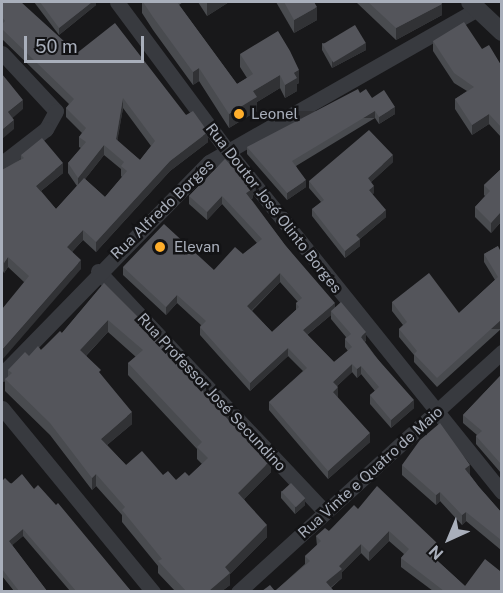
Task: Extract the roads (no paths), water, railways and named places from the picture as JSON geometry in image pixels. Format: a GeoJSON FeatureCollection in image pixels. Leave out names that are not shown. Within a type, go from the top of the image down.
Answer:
{"type":"FeatureCollection","features":[{"type":"Feature","properties":{"kind":"street","name":"Rua Doutor José Olinto Borges"},"geometry":{"type":"LineString","coordinates":[[117,2],[226,149],[501,492]]}},
{"type":"Feature","properties":{"kind":"street","name":"Rua Alfredo Borges"},"geometry":{"type":"LineString","coordinates":[[2,374],[98,271],[189,179],[226,149],[473,5]]}},
{"type":"Feature","properties":{"kind":"street"},"geometry":{"type":"LineString","coordinates":[[473,5],[501,32]]}},
{"type":"Feature","properties":{"kind":"street"},"geometry":{"type":"LineString","coordinates":[[2,53],[52,104],[56,111],[46,129],[2,163]]}},
{"type":"Feature","properties":{"kind":"street","name":"Rua Professor José Secundino"},"geometry":{"type":"LineString","coordinates":[[98,271],[325,513]]}},
{"type":"Feature","properties":{"kind":"street","name":"Rua Vinte e Quatro de Maio"},"geometry":{"type":"LineString","coordinates":[[238,591],[501,352]]}},
{"type":"Feature","properties":{"kind":"street"},"geometry":{"type":"LineString","coordinates":[[2,408],[153,591]]}},
{"type":"Feature","properties":{"kind":"place","name":"Leonel"},"geometry":{"type":"Point","coordinates":[239,114]}},
{"type":"Feature","properties":{"kind":"place","name":"Elevan"},"geometry":{"type":"Point","coordinates":[160,247]}}]}
